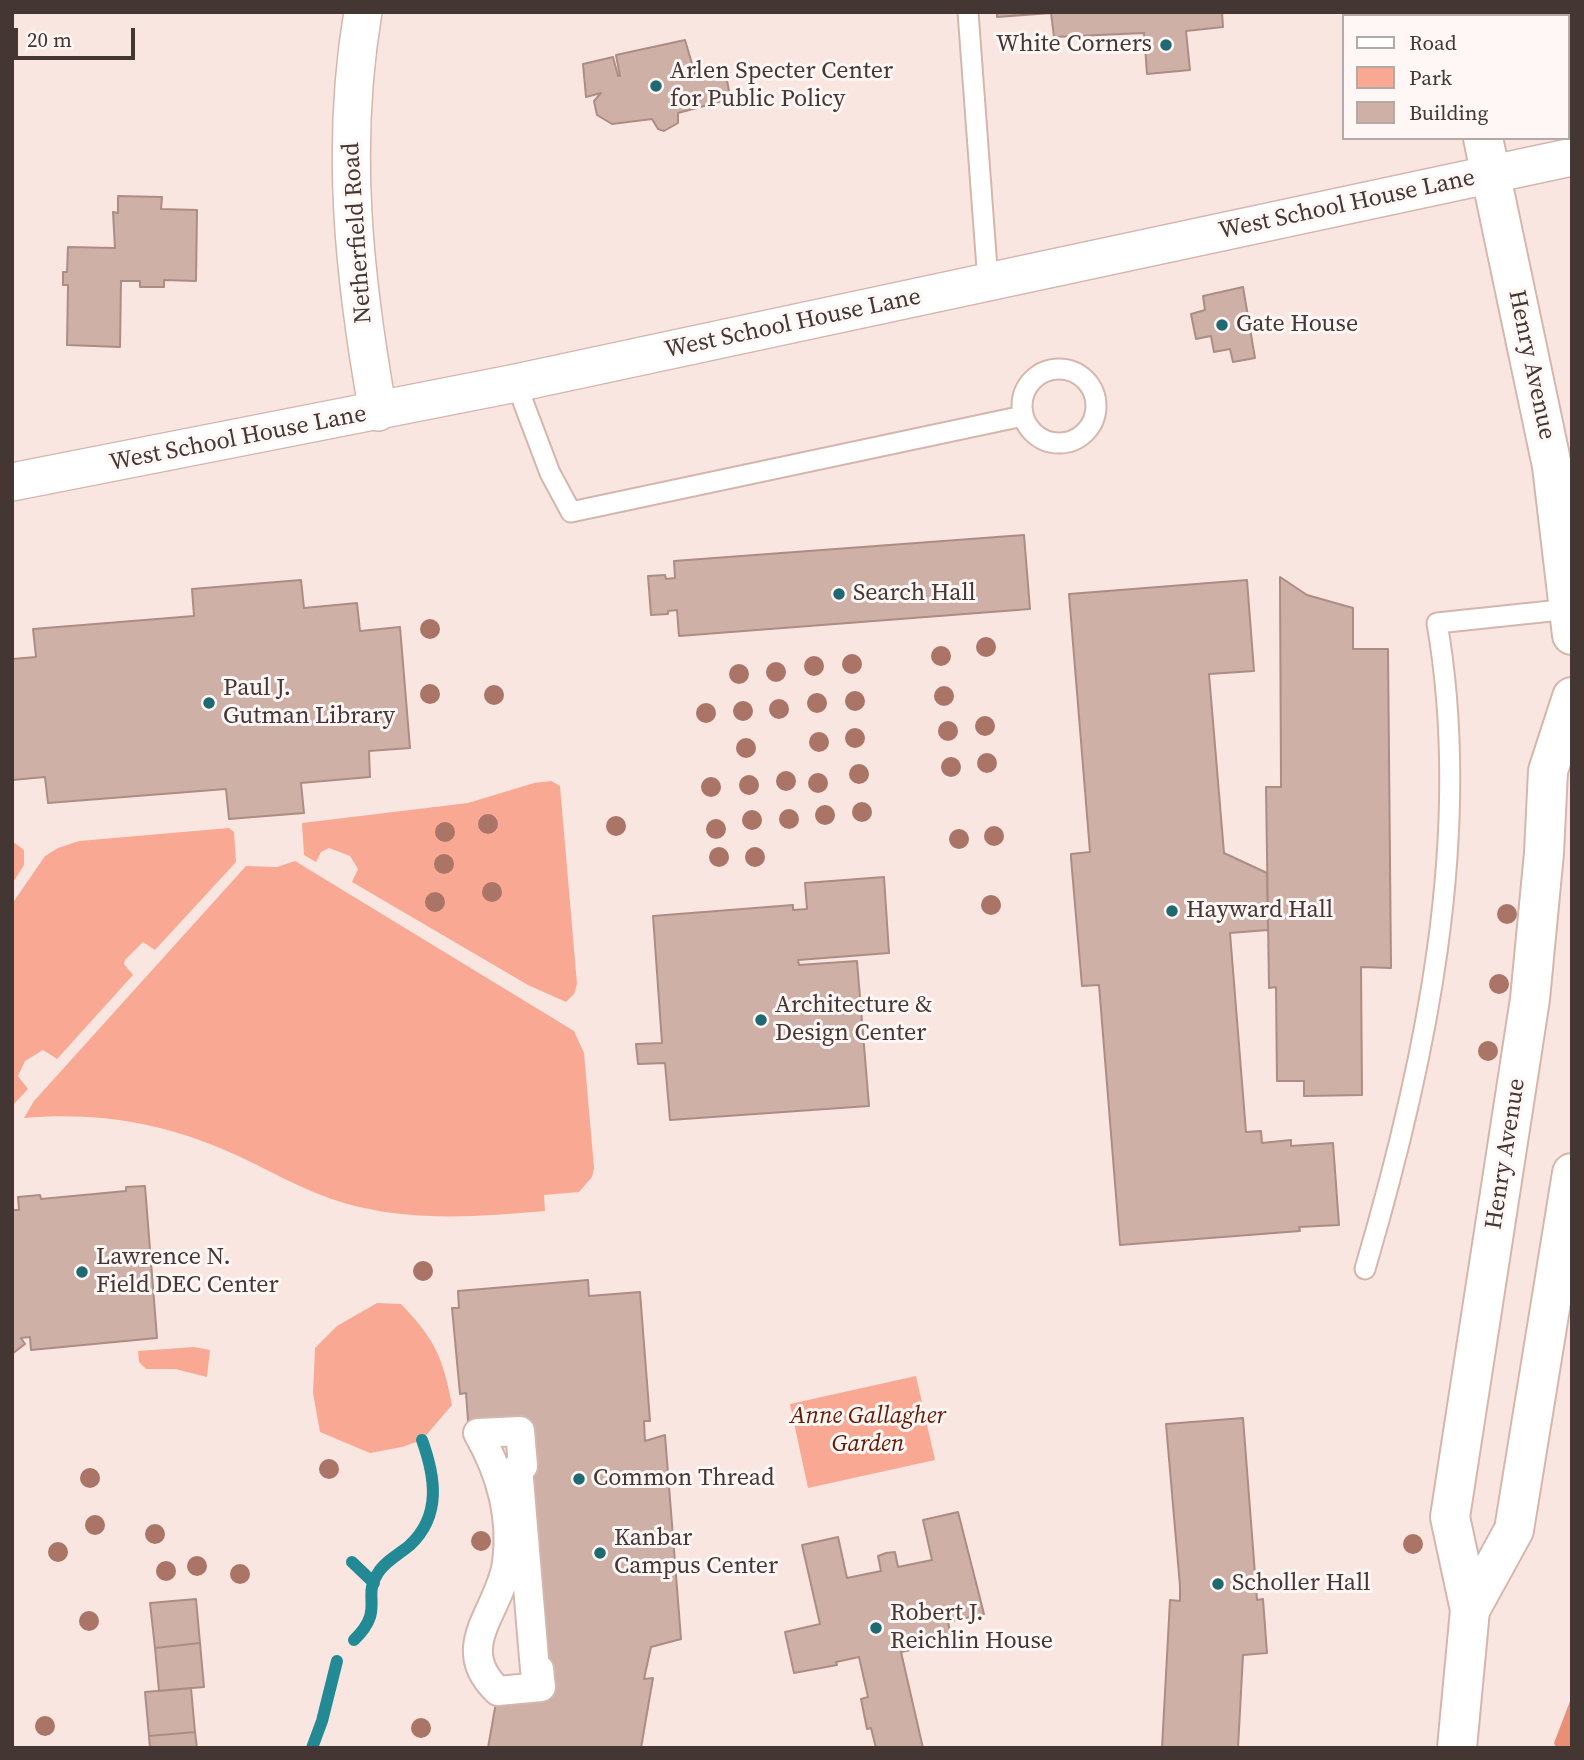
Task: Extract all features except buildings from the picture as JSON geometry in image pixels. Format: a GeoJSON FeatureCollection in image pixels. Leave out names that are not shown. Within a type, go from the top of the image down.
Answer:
{"type":"FeatureCollection","features":[{"type":"Feature","properties":{"kind":"main road","name":"Henry Avenue"},"geometry":{"type":"LineString","coordinates":[[1486,156],[1552,467],[1571,622]]}},
{"type":"Feature","properties":{"kind":"main road","name":"Henry Avenue"},"geometry":{"type":"LineString","coordinates":[[1457,1748],[1470,1610],[1450,1517],[1530,999],[1544,853],[1548,771],[1572,698]]}},
{"type":"Feature","properties":{"kind":"main road","name":"Henry Avenue"},"geometry":{"type":"LineString","coordinates":[[1470,1610],[1514,1531],[1572,1172]]}},
{"type":"Feature","properties":{"kind":"street","name":"Netherfield Road"},"geometry":{"type":"LineString","coordinates":[[363,12],[351,118],[350,190],[359,293],[378,412]]}},
{"type":"Feature","properties":{"kind":"street","name":"West School House Lane"},"geometry":{"type":"LineString","coordinates":[[12,482],[378,412],[988,282],[1486,156],[1572,157]]}},
{"type":"Feature","properties":{"kind":"street"},"geometry":{"type":"LineString","coordinates":[[520,1431],[523,1466],[518,1466],[535,1671],[540,1669],[541,1687],[498,1691],[487,1679],[477,1660],[478,1636],[495,1605],[505,1575],[508,1527],[496,1469],[478,1433],[520,1431]]}},
{"type":"Feature","properties":{"kind":"lane"},"geometry":{"type":"LineString","coordinates":[[968,12],[988,282]]}},
{"type":"Feature","properties":{"kind":"lane"},"geometry":{"type":"LineString","coordinates":[[516,383],[550,473],[571,512],[1023,416]]}},
{"type":"Feature","properties":{"kind":"lane"},"geometry":{"type":"LineString","coordinates":[[1365,1269],[1410,1104],[1428,1006],[1441,908],[1449,793],[1446,699],[1437,623],[1571,622]]}},
{"type":"Feature","properties":{"kind":"green space"},"geometry":{"type":"Polygon","coordinates":[[[551,781],[560,786],[577,984],[574,994],[566,1002],[528,985],[352,882],[358,869],[350,856],[329,848],[321,852],[316,862],[304,855],[302,823],[468,803],[534,783],[551,781]]]}},
{"type":"Feature","properties":{"kind":"green space"},"geometry":{"type":"Polygon","coordinates":[[[229,828],[234,832],[236,862],[155,950],[143,942],[125,960],[124,964],[133,975],[57,1059],[43,1050],[25,1061],[18,1076],[28,1089],[12,1106],[12,904],[45,856],[79,841],[229,828]]]}},
{"type":"Feature","properties":{"kind":"green space"},"geometry":{"type":"Polygon","coordinates":[[[12,841],[24,850],[24,865],[12,884],[12,841]]]}},
{"type":"Feature","properties":{"kind":"green space"},"geometry":{"type":"Polygon","coordinates":[[[295,861],[574,1031],[584,1053],[594,1168],[592,1177],[579,1192],[544,1195],[545,1211],[468,1216],[394,1213],[329,1198],[227,1151],[152,1126],[102,1118],[24,1118],[34,1101],[246,866],[277,867],[295,861]]]}},
{"type":"Feature","properties":{"kind":"green space"},"geometry":{"type":"Polygon","coordinates":[[[377,1303],[401,1304],[422,1328],[441,1362],[452,1405],[422,1440],[370,1453],[320,1432],[313,1393],[315,1348],[337,1326],[377,1303]]]}},
{"type":"Feature","properties":{"kind":"green space"},"geometry":{"type":"Polygon","coordinates":[[[194,1347],[210,1350],[207,1377],[175,1369],[146,1369],[139,1362],[138,1351],[194,1347]]]}},
{"type":"Feature","properties":{"kind":"green space","name":"Anne Gallagher Garden"},"geometry":{"type":"Polygon","coordinates":[[[916,1376],[935,1460],[808,1488],[790,1404],[916,1376]]]}},
{"type":"Feature","properties":{"kind":"shaded area"},"geometry":{"type":"Polygon","coordinates":[[[1572,1696],[1572,1748],[1556,1748],[1554,1743],[1572,1696]]]}},
{"type":"Feature","properties":{"kind":"waterway"},"geometry":{"type":"LineString","coordinates":[[354,1640],[369,1620],[373,1582],[378,1573],[388,1561],[410,1545],[427,1521],[433,1495],[430,1467],[422,1440]]}},
{"type":"Feature","properties":{"kind":"waterway"},"geometry":{"type":"LineString","coordinates":[[352,1562],[374,1583]]}},
{"type":"Feature","properties":{"kind":"waterway"},"geometry":{"type":"LineString","coordinates":[[312,1748],[322,1721],[337,1661]]}},
{"type":"Feature","properties":{"kind":"place","name":"White Corners"},"geometry":{"type":"Point","coordinates":[1166,45]}},
{"type":"Feature","properties":{"kind":"place","name":"Arlen Specter Center for Public Policy"},"geometry":{"type":"Point","coordinates":[656,86]}},
{"type":"Feature","properties":{"kind":"place","name":"Gate House"},"geometry":{"type":"Point","coordinates":[1222,325]}},
{"type":"Feature","properties":{"kind":"place","name":"Search Hall"},"geometry":{"type":"Point","coordinates":[839,594]}},
{"type":"Feature","properties":{"kind":"place","name":"Paul J. Gutman Library"},"geometry":{"type":"Point","coordinates":[209,703]}},
{"type":"Feature","properties":{"kind":"place","name":"Hayward Hall"},"geometry":{"type":"Point","coordinates":[1172,911]}},
{"type":"Feature","properties":{"kind":"place","name":"Architecture & Design Center"},"geometry":{"type":"Point","coordinates":[761,1020]}},
{"type":"Feature","properties":{"kind":"place","name":"Lawrence N. Field DEC Center"},"geometry":{"type":"Point","coordinates":[82,1272]}},
{"type":"Feature","properties":{"kind":"place","name":"Common Thread"},"geometry":{"type":"Point","coordinates":[579,1479]}},
{"type":"Feature","properties":{"kind":"place","name":"Kanbar Campus Center"},"geometry":{"type":"Point","coordinates":[600,1553]}},
{"type":"Feature","properties":{"kind":"place","name":"Scholler Hall"},"geometry":{"type":"Point","coordinates":[1218,1584]}},
{"type":"Feature","properties":{"kind":"place","name":"Robert J. Reichlin House"},"geometry":{"type":"Point","coordinates":[876,1628]}}]}
